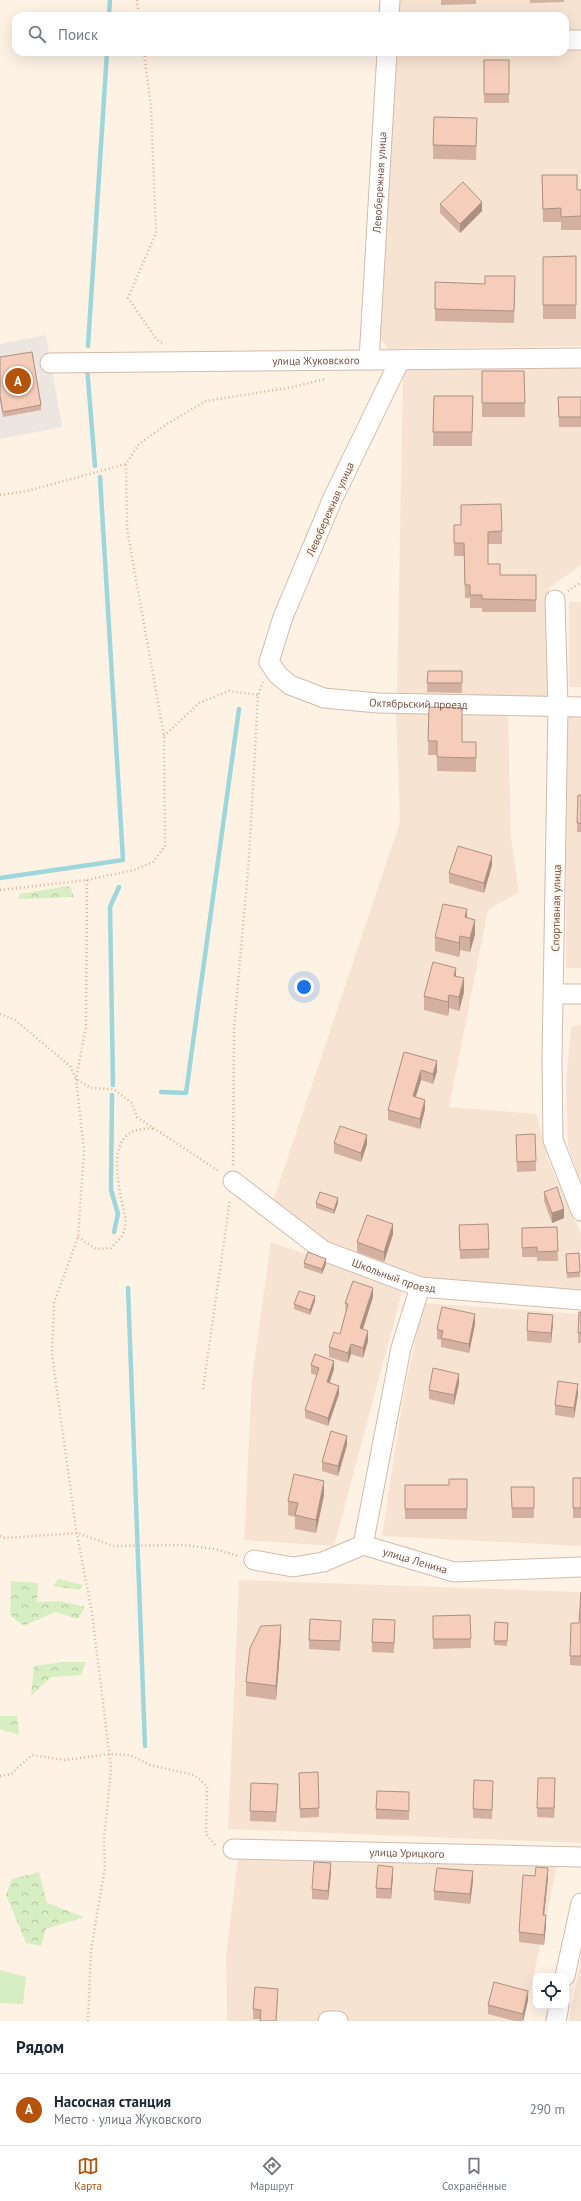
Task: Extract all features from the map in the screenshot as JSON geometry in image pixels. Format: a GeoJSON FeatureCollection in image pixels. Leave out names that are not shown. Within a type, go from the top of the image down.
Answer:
{"type":"FeatureCollection","features":[{"type":"Feature","properties":{"kind":"street"},"geometry":{"type":"LineString","coordinates":[[389,12],[390,0]]}},
{"type":"Feature","properties":{"kind":"street"},"geometry":{"type":"LineString","coordinates":[[569,40],[581,40]]}},
{"type":"Feature","properties":{"kind":"street","name":"Левобережная улица"},"geometry":{"type":"LineString","coordinates":[[369,360],[387,56]]}},
{"type":"Feature","properties":{"kind":"street","name":"улица Жуковского"},"geometry":{"type":"LineString","coordinates":[[50,363],[581,358]]}},
{"type":"Feature","properties":{"kind":"street","name":"Левобережная улица"},"geometry":{"type":"LineString","coordinates":[[269,662],[283,617],[330,504],[400,360]]}},
{"type":"Feature","properties":{"kind":"street","name":"Спортивная улица"},"geometry":{"type":"LineString","coordinates":[[555,600],[558,708],[553,1140],[581,1211]]}},
{"type":"Feature","properties":{"kind":"street","name":"Октябрьский проезд"},"geometry":{"type":"LineString","coordinates":[[269,662],[278,675],[290,685],[324,698],[378,703],[558,708],[581,707]]}},
{"type":"Feature","properties":{"kind":"street"},"geometry":{"type":"LineString","coordinates":[[554,994],[581,994]]}},
{"type":"Feature","properties":{"kind":"street","name":"Школьный проезд"},"geometry":{"type":"LineString","coordinates":[[233,1181],[324,1251],[420,1287],[581,1300]]}},
{"type":"Feature","properties":{"kind":"street"},"geometry":{"type":"LineString","coordinates":[[254,1560],[293,1567],[323,1562],[363,1545],[401,1348],[420,1287]]}},
{"type":"Feature","properties":{"kind":"street","name":"улица Ленина"},"geometry":{"type":"LineString","coordinates":[[363,1545],[454,1572],[581,1567]]}},
{"type":"Feature","properties":{"kind":"street","name":"улица Урицкого"},"geometry":{"type":"LineString","coordinates":[[233,1849],[581,1857]]}},
{"type":"Feature","properties":{"kind":"street"},"geometry":{"type":"LineString","coordinates":[[566,1973],[581,1903]]}},
{"type":"Feature","properties":{"kind":"street"},"geometry":{"type":"LineString","coordinates":[[556,2021],[558,2009]]}},
{"type":"Feature","properties":{"kind":"street"},"geometry":{"type":"LineString","coordinates":[[328,2021],[338,2021]]}},
{"type":"Feature","properties":{"kind":"path"},"geometry":{"type":"LineString","coordinates":[[137,0],[138,12]]}},
{"type":"Feature","properties":{"kind":"path"},"geometry":{"type":"LineString","coordinates":[[145,56],[151,107],[156,233],[128,298],[157,340],[170,347]]}},
{"type":"Feature","properties":{"kind":"path"},"geometry":{"type":"LineString","coordinates":[[0,890],[86,880],[134,870],[152,862],[165,846],[164,736],[127,529],[126,464],[139,444],[167,424],[206,401],[293,387],[328,378]]}},
{"type":"Feature","properties":{"kind":"path"},"geometry":{"type":"LineString","coordinates":[[0,495],[27,491],[126,464]]}},
{"type":"Feature","properties":{"kind":"path"},"geometry":{"type":"LineString","coordinates":[[203,1389],[233,1181],[234,1029],[249,858],[258,695],[269,662]]}},
{"type":"Feature","properties":{"kind":"path"},"geometry":{"type":"LineString","coordinates":[[164,736],[200,703],[229,691],[258,695]]}},
{"type":"Feature","properties":{"kind":"path"},"geometry":{"type":"LineString","coordinates":[[86,880],[86,1026],[76,1079],[84,1151],[78,1237],[54,1303],[52,1354],[77,1533],[92,1613],[111,1768],[104,1840],[105,1867],[91,1950],[88,2021]]}},
{"type":"Feature","properties":{"kind":"path"},"geometry":{"type":"LineString","coordinates":[[0,1014],[15,1020],[70,1066],[76,1079],[91,1088],[113,1089],[132,1103],[137,1118],[233,1181]]}},
{"type":"Feature","properties":{"kind":"path"},"geometry":{"type":"LineString","coordinates":[[78,1237],[96,1248],[111,1248],[123,1234],[126,1218],[117,1174],[119,1143],[129,1131],[143,1128],[155,1129]]}},
{"type":"Feature","properties":{"kind":"path"},"geometry":{"type":"LineString","coordinates":[[0,1536],[5,1538],[77,1533],[114,1546],[184,1545],[214,1549],[254,1560]]}},
{"type":"Feature","properties":{"kind":"path"},"geometry":{"type":"LineString","coordinates":[[0,1776],[11,1774],[32,1755],[65,1760],[110,1754],[130,1755],[150,1765],[194,1775],[207,1786],[206,1834],[215,1846],[233,1849]]}},
{"type":"Feature","properties":{"kind":"shaded area"},"geometry":{"type":"Polygon","coordinates":[[[397,0],[581,0],[581,346],[388,349],[378,335],[394,56],[569,56],[569,12],[396,12],[397,0]]]}},
{"type":"Feature","properties":{"kind":"shaded area"},"geometry":{"type":"Polygon","coordinates":[[[46,335],[62,427],[0,439],[0,344],[46,335]]]}},
{"type":"Feature","properties":{"kind":"shaded area"},"geometry":{"type":"Polygon","coordinates":[[[581,361],[581,565],[549,588],[551,701],[397,697],[403,369],[581,361]]]}},
{"type":"Feature","properties":{"kind":"shaded area"},"geometry":{"type":"Polygon","coordinates":[[[569,602],[581,602],[581,687],[569,687],[569,602]]]}},
{"type":"Feature","properties":{"kind":"shaded area"},"geometry":{"type":"Polygon","coordinates":[[[508,708],[511,837],[519,892],[488,910],[449,1107],[537,1114],[547,1158],[581,1234],[581,1295],[423,1280],[328,1246],[272,1204],[400,822],[396,709],[508,708]]]}},
{"type":"Feature","properties":{"kind":"shaded area"},"geometry":{"type":"Polygon","coordinates":[[[566,713],[581,713],[581,968],[566,968],[566,713]]]}},
{"type":"Feature","properties":{"kind":"shaded area"},"geometry":{"type":"Polygon","coordinates":[[[581,1024],[581,1183],[568,1146],[566,1082],[571,1027],[581,1024]]]}},
{"type":"Feature","properties":{"kind":"shaded area"},"geometry":{"type":"Polygon","coordinates":[[[271,1242],[403,1288],[334,1546],[244,1540],[252,1378],[271,1242]]]}},
{"type":"Feature","properties":{"kind":"shaded area"},"geometry":{"type":"Polygon","coordinates":[[[423,1303],[581,1314],[581,1546],[382,1536],[403,1398],[423,1303]]]}},
{"type":"Feature","properties":{"kind":"shaded area"},"geometry":{"type":"Polygon","coordinates":[[[239,1580],[581,1592],[581,1843],[228,1829],[239,1580]]]}},
{"type":"Feature","properties":{"kind":"shaded area"},"geometry":{"type":"Polygon","coordinates":[[[238,1859],[557,1866],[524,2021],[227,2021],[226,1956],[238,1859]]]}},
{"type":"Feature","properties":{"kind":"shaded area"},"geometry":{"type":"Polygon","coordinates":[[[581,1958],[581,2021],[569,2021],[581,1958]]]}},
{"type":"Feature","properties":{"kind":"green space"},"geometry":{"type":"Polygon","coordinates":[[[70,886],[74,897],[19,899],[19,894],[70,886]]]}},
{"type":"Feature","properties":{"kind":"green space"},"geometry":{"type":"Polygon","coordinates":[[[59,1579],[83,1585],[80,1590],[53,1586],[59,1579]]]}},
{"type":"Feature","properties":{"kind":"green space"},"geometry":{"type":"Polygon","coordinates":[[[11,1581],[38,1583],[37,1602],[60,1601],[85,1607],[78,1619],[55,1612],[24,1626],[10,1615],[11,1581]]]}},
{"type":"Feature","properties":{"kind":"green space"},"geometry":{"type":"Polygon","coordinates":[[[63,1662],[86,1662],[81,1675],[51,1677],[31,1696],[34,1666],[63,1662]]]}},
{"type":"Feature","properties":{"kind":"green space"},"geometry":{"type":"Polygon","coordinates":[[[0,1716],[17,1716],[19,1735],[0,1729],[0,1716]]]}},
{"type":"Feature","properties":{"kind":"green space"},"geometry":{"type":"Polygon","coordinates":[[[39,1872],[47,1903],[84,1917],[46,1929],[41,1946],[26,1943],[6,1895],[12,1879],[39,1872]]]}},
{"type":"Feature","properties":{"kind":"green space"},"geometry":{"type":"Polygon","coordinates":[[[0,1970],[26,1977],[23,2004],[0,2003],[0,1970]]]}},
{"type":"Feature","properties":{"kind":"building"},"geometry":{"type":"Polygon","coordinates":[[[484,60],[509,60],[509,94],[484,94],[484,60]]]}},
{"type":"Feature","properties":{"kind":"building"},"geometry":{"type":"Polygon","coordinates":[[[434,117],[477,118],[476,146],[433,145],[434,117]]]}},
{"type":"Feature","properties":{"kind":"building"},"geometry":{"type":"Polygon","coordinates":[[[542,175],[577,175],[577,190],[581,190],[581,216],[561,217],[561,208],[543,209],[542,175]]]}},
{"type":"Feature","properties":{"kind":"building"},"geometry":{"type":"Polygon","coordinates":[[[463,182],[482,202],[460,224],[440,204],[463,182]]]}},
{"type":"Feature","properties":{"kind":"building"},"geometry":{"type":"Polygon","coordinates":[[[576,256],[576,305],[543,305],[543,257],[576,256]]]}},
{"type":"Feature","properties":{"kind":"building"},"geometry":{"type":"Polygon","coordinates":[[[485,276],[515,276],[514,311],[435,309],[435,282],[485,284],[485,276]]]}},
{"type":"Feature","properties":{"kind":"building"},"geometry":{"type":"Polygon","coordinates":[[[32,352],[41,405],[3,412],[0,396],[0,357],[32,352]]]}},
{"type":"Feature","properties":{"kind":"building"},"geometry":{"type":"Polygon","coordinates":[[[482,371],[524,371],[525,403],[482,403],[482,371]]]}},
{"type":"Feature","properties":{"kind":"building"},"geometry":{"type":"Polygon","coordinates":[[[434,396],[473,396],[472,432],[433,432],[434,396]]]}},
{"type":"Feature","properties":{"kind":"building"},"geometry":{"type":"Polygon","coordinates":[[[558,397],[581,397],[581,417],[559,417],[558,397]]]}},
{"type":"Feature","properties":{"kind":"building"},"geometry":{"type":"Polygon","coordinates":[[[501,504],[502,531],[488,532],[488,564],[500,564],[500,575],[536,575],[536,600],[482,599],[482,595],[470,595],[470,585],[465,585],[464,543],[454,543],[454,525],[461,525],[461,505],[501,504]]]}},
{"type":"Feature","properties":{"kind":"building"},"geometry":{"type":"Polygon","coordinates":[[[428,671],[462,671],[462,683],[427,683],[428,671]]]}},
{"type":"Feature","properties":{"kind":"building"},"geometry":{"type":"Polygon","coordinates":[[[429,707],[462,708],[462,742],[476,742],[476,758],[437,757],[437,741],[428,741],[429,707]]]}},
{"type":"Feature","properties":{"kind":"building"},"geometry":{"type":"Polygon","coordinates":[[[578,795],[581,795],[581,823],[577,823],[578,795]]]}},
{"type":"Feature","properties":{"kind":"building"},"geometry":{"type":"Polygon","coordinates":[[[458,846],[492,856],[484,883],[449,873],[458,846]]]}},
{"type":"Feature","properties":{"kind":"building"},"geometry":{"type":"Polygon","coordinates":[[[443,904],[467,909],[465,917],[475,920],[470,938],[460,936],[459,943],[435,937],[443,904]]]}},
{"type":"Feature","properties":{"kind":"building"},"geometry":{"type":"Polygon","coordinates":[[[433,962],[456,968],[454,976],[464,978],[459,997],[449,995],[448,1002],[424,996],[433,962]]]}},
{"type":"Feature","properties":{"kind":"building"},"geometry":{"type":"Polygon","coordinates":[[[404,1052],[437,1061],[433,1074],[421,1070],[413,1096],[425,1100],[420,1119],[388,1110],[404,1052]]]}},
{"type":"Feature","properties":{"kind":"building"},"geometry":{"type":"Polygon","coordinates":[[[340,1126],[367,1135],[361,1153],[334,1143],[340,1126]]]}},
{"type":"Feature","properties":{"kind":"building"},"geometry":{"type":"Polygon","coordinates":[[[535,1134],[536,1161],[517,1162],[516,1135],[535,1134]]]}},
{"type":"Feature","properties":{"kind":"building"},"geometry":{"type":"Polygon","coordinates":[[[557,1187],[564,1209],[552,1213],[544,1192],[557,1187]]]}},
{"type":"Feature","properties":{"kind":"building"},"geometry":{"type":"Polygon","coordinates":[[[320,1192],[338,1198],[334,1210],[316,1203],[320,1192]]]}},
{"type":"Feature","properties":{"kind":"building"},"geometry":{"type":"Polygon","coordinates":[[[367,1215],[393,1224],[384,1252],[357,1242],[367,1215]]]}},
{"type":"Feature","properties":{"kind":"building"},"geometry":{"type":"Polygon","coordinates":[[[488,1224],[489,1249],[460,1250],[459,1225],[488,1224]]]}},
{"type":"Feature","properties":{"kind":"building"},"geometry":{"type":"Polygon","coordinates":[[[557,1227],[558,1251],[537,1252],[537,1247],[522,1248],[522,1228],[557,1227]]]}},
{"type":"Feature","properties":{"kind":"building"},"geometry":{"type":"Polygon","coordinates":[[[308,1252],[326,1259],[322,1269],[304,1263],[308,1252]]]}},
{"type":"Feature","properties":{"kind":"building"},"geometry":{"type":"Polygon","coordinates":[[[579,1253],[580,1272],[567,1273],[566,1254],[579,1253]]]}},
{"type":"Feature","properties":{"kind":"building"},"geometry":{"type":"Polygon","coordinates":[[[353,1281],[373,1288],[360,1328],[368,1331],[363,1348],[351,1344],[348,1353],[329,1347],[334,1332],[340,1334],[348,1304],[345,1303],[353,1281]]]}},
{"type":"Feature","properties":{"kind":"building"},"geometry":{"type":"Polygon","coordinates":[[[299,1291],[315,1296],[310,1310],[294,1304],[299,1291]]]}},
{"type":"Feature","properties":{"kind":"building"},"geometry":{"type":"Polygon","coordinates":[[[442,1307],[475,1314],[469,1344],[441,1338],[443,1331],[437,1329],[442,1307]]]}},
{"type":"Feature","properties":{"kind":"building"},"geometry":{"type":"Polygon","coordinates":[[[579,1312],[581,1312],[581,1333],[578,1333],[579,1312]]]}},
{"type":"Feature","properties":{"kind":"building"},"geometry":{"type":"Polygon","coordinates":[[[528,1313],[553,1315],[551,1333],[527,1331],[528,1313]]]}},
{"type":"Feature","properties":{"kind":"building"},"geometry":{"type":"Polygon","coordinates":[[[315,1354],[334,1361],[327,1382],[339,1386],[328,1418],[305,1410],[319,1368],[311,1365],[315,1354]]]}},
{"type":"Feature","properties":{"kind":"building"},"geometry":{"type":"Polygon","coordinates":[[[433,1368],[459,1374],[454,1395],[429,1390],[433,1368]]]}},
{"type":"Feature","properties":{"kind":"building"},"geometry":{"type":"Polygon","coordinates":[[[558,1381],[578,1384],[574,1408],[555,1405],[558,1381]]]}},
{"type":"Feature","properties":{"kind":"building"},"geometry":{"type":"Polygon","coordinates":[[[331,1431],[347,1436],[338,1466],[322,1462],[331,1431]]]}},
{"type":"Feature","properties":{"kind":"building"},"geometry":{"type":"Polygon","coordinates":[[[294,1474],[324,1481],[316,1520],[295,1515],[298,1503],[288,1501],[294,1474]]]}},
{"type":"Feature","properties":{"kind":"building"},"geometry":{"type":"Polygon","coordinates":[[[573,1478],[581,1478],[581,1508],[573,1508],[573,1478]]]}},
{"type":"Feature","properties":{"kind":"building"},"geometry":{"type":"Polygon","coordinates":[[[449,1479],[467,1479],[467,1509],[405,1509],[405,1485],[449,1485],[449,1479]]]}},
{"type":"Feature","properties":{"kind":"building"},"geometry":{"type":"Polygon","coordinates":[[[511,1487],[534,1487],[534,1508],[512,1508],[511,1487]]]}},
{"type":"Feature","properties":{"kind":"building"},"geometry":{"type":"Polygon","coordinates":[[[581,1592],[581,1656],[570,1656],[571,1623],[579,1623],[581,1592]]]}},
{"type":"Feature","properties":{"kind":"building"},"geometry":{"type":"Polygon","coordinates":[[[470,1615],[471,1639],[433,1639],[433,1616],[470,1615]]]}},
{"type":"Feature","properties":{"kind":"building"},"geometry":{"type":"Polygon","coordinates":[[[310,1619],[341,1621],[340,1641],[309,1640],[310,1619]]]}},
{"type":"Feature","properties":{"kind":"building"},"geometry":{"type":"Polygon","coordinates":[[[373,1619],[395,1620],[394,1643],[372,1642],[373,1619]]]}},
{"type":"Feature","properties":{"kind":"building"},"geometry":{"type":"Polygon","coordinates":[[[495,1622],[508,1623],[507,1641],[494,1641],[495,1622]]]}},
{"type":"Feature","properties":{"kind":"building"},"geometry":{"type":"Polygon","coordinates":[[[281,1625],[276,1686],[246,1682],[250,1648],[261,1626],[281,1625]]]}},
{"type":"Feature","properties":{"kind":"building"},"geometry":{"type":"Polygon","coordinates":[[[318,1772],[319,1808],[300,1809],[299,1773],[318,1772]]]}},
{"type":"Feature","properties":{"kind":"building"},"geometry":{"type":"Polygon","coordinates":[[[538,1778],[555,1778],[554,1808],[537,1808],[538,1778]]]}},
{"type":"Feature","properties":{"kind":"building"},"geometry":{"type":"Polygon","coordinates":[[[474,1780],[493,1781],[492,1810],[473,1809],[474,1780]]]}},
{"type":"Feature","properties":{"kind":"building"},"geometry":{"type":"Polygon","coordinates":[[[251,1783],[278,1784],[276,1812],[250,1811],[251,1783]]]}},
{"type":"Feature","properties":{"kind":"building"},"geometry":{"type":"Polygon","coordinates":[[[377,1791],[409,1792],[409,1811],[376,1809],[377,1791]]]}},
{"type":"Feature","properties":{"kind":"building"},"geometry":{"type":"Polygon","coordinates":[[[314,1862],[331,1863],[328,1891],[312,1889],[314,1862]]]}},
{"type":"Feature","properties":{"kind":"building"},"geometry":{"type":"Polygon","coordinates":[[[378,1865],[393,1867],[391,1889],[376,1888],[378,1865]]]}},
{"type":"Feature","properties":{"kind":"building"},"geometry":{"type":"Polygon","coordinates":[[[536,1867],[548,1868],[543,1915],[546,1915],[544,1935],[519,1932],[523,1875],[535,1876],[536,1867]]]}},
{"type":"Feature","properties":{"kind":"building"},"geometry":{"type":"Polygon","coordinates":[[[437,1868],[473,1871],[470,1894],[434,1891],[437,1868]]]}},
{"type":"Feature","properties":{"kind":"building"},"geometry":{"type":"Polygon","coordinates":[[[494,1982],[528,1991],[523,2014],[488,2005],[494,1982]]]}},
{"type":"Feature","properties":{"kind":"building"},"geometry":{"type":"Polygon","coordinates":[[[255,1987],[278,1989],[276,2021],[260,2021],[261,2010],[253,2009],[255,1987]]]}},
{"type":"Feature","properties":{"kind":"waterway"},"geometry":{"type":"LineString","coordinates":[[109,12],[110,0]]}},
{"type":"Feature","properties":{"kind":"waterway"},"geometry":{"type":"LineString","coordinates":[[88,346],[107,56]]}},
{"type":"Feature","properties":{"kind":"waterway"},"geometry":{"type":"LineString","coordinates":[[87,367],[95,466]]}},
{"type":"Feature","properties":{"kind":"waterway"},"geometry":{"type":"LineString","coordinates":[[0,878],[123,860],[100,477]]}},
{"type":"Feature","properties":{"kind":"waterway"},"geometry":{"type":"LineString","coordinates":[[161,1092],[186,1093],[239,709]]}},
{"type":"Feature","properties":{"kind":"waterway"},"geometry":{"type":"LineString","coordinates":[[113,1085],[110,907],[119,887]]}},
{"type":"Feature","properties":{"kind":"waterway"},"geometry":{"type":"LineString","coordinates":[[112,1095],[111,1190],[118,1214],[114,1232]]}},
{"type":"Feature","properties":{"kind":"waterway"},"geometry":{"type":"LineString","coordinates":[[128,1288],[145,1746]]}},
{"type":"Feature","properties":{"kind":"place","name":"Насосная станция"},"geometry":{"type":"Point","coordinates":[18,381]}}]}
